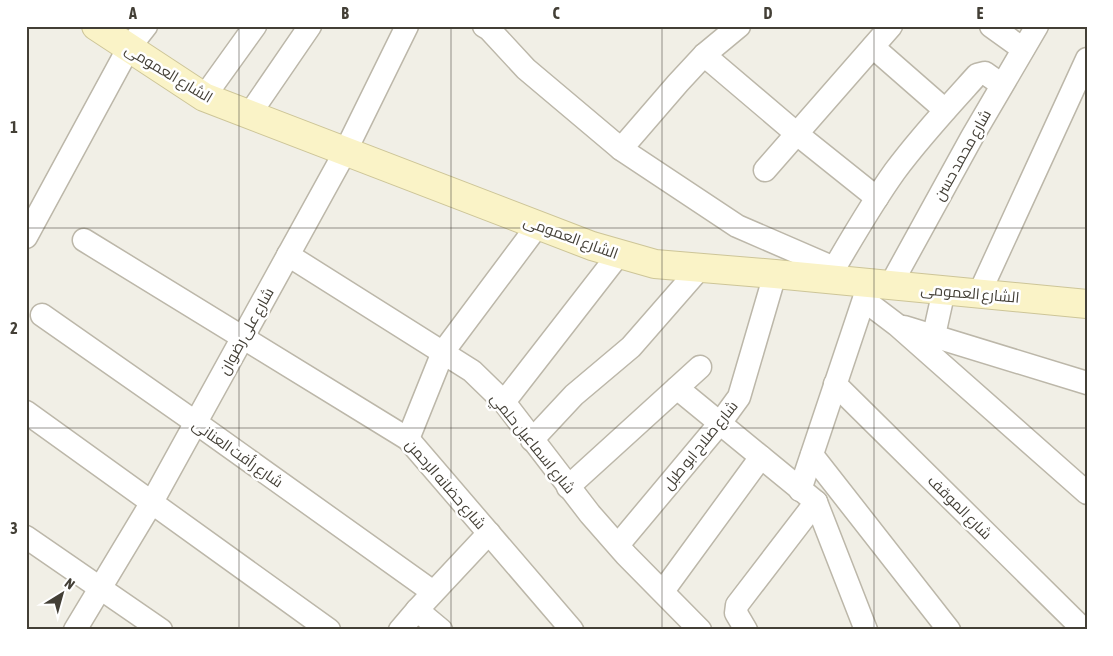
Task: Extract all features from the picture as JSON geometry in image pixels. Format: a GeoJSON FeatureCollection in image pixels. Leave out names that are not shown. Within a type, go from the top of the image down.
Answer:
{"type":"FeatureCollection","features":[{"type":"Feature","properties":{"kind":"main road","name":"الشارع العمومى"},"geometry":{"type":"LineString","coordinates":[[96,26],[128,49],[204,97],[592,246],[619,254],[655,264],[775,274],[831,274],[874,290],[944,290],[1087,304]]}},
{"type":"Feature","properties":{"kind":"street"},"geometry":{"type":"LineString","coordinates":[[26,237],[128,49],[146,26]]}},
{"type":"Feature","properties":{"kind":"street"},"geometry":{"type":"LineString","coordinates":[[204,97],[255,26]]}},
{"type":"Feature","properties":{"kind":"street"},"geometry":{"type":"LineString","coordinates":[[249,115],[310,26]]}},
{"type":"Feature","properties":{"kind":"street","name":"شارع على رضوان"},"geometry":{"type":"LineString","coordinates":[[75,630],[152,502],[345,152],[406,26]]}},
{"type":"Feature","properties":{"kind":"street"},"geometry":{"type":"LineString","coordinates":[[766,170],[891,26]]}},
{"type":"Feature","properties":{"kind":"street"},"geometry":{"type":"LineString","coordinates":[[991,26],[1023,49]]}},
{"type":"Feature","properties":{"kind":"street","name":"شارع محمد حسن"},"geometry":{"type":"LineString","coordinates":[[746,630],[736,612],[737,605],[808,496],[812,454],[835,384],[874,290],[1037,26]]}},
{"type":"Feature","properties":{"kind":"street"},"geometry":{"type":"LineString","coordinates":[[489,27],[526,69],[621,149],[737,226],[831,274],[859,224],[895,171],[934,122],[980,74],[985,73],[1002,85]]}},
{"type":"Feature","properties":{"kind":"street"},"geometry":{"type":"LineString","coordinates":[[621,149],[725,31]]}},
{"type":"Feature","properties":{"kind":"street"},"geometry":{"type":"LineString","coordinates":[[873,48],[945,110]]}},
{"type":"Feature","properties":{"kind":"street"},"geometry":{"type":"LineString","coordinates":[[704,55],[797,134],[877,198]]}},
{"type":"Feature","properties":{"kind":"street"},"geometry":{"type":"LineString","coordinates":[[979,294],[1087,59]]}},
{"type":"Feature","properties":{"kind":"street"},"geometry":{"type":"LineString","coordinates":[[408,438],[443,352],[538,225]]}},
{"type":"Feature","properties":{"kind":"street","name":"شارع حضانه الرحمن"},"geometry":{"type":"LineString","coordinates":[[84,240],[408,438],[572,630]]}},
{"type":"Feature","properties":{"kind":"street"},"geometry":{"type":"LineString","coordinates":[[504,402],[619,254]]}},
{"type":"Feature","properties":{"kind":"street","name":"شارع اسماعيل حلمي"},"geometry":{"type":"LineString","coordinates":[[288,255],[472,372],[504,402],[568,487],[626,555],[700,630]]}},
{"type":"Feature","properties":{"kind":"street"},"geometry":{"type":"LineString","coordinates":[[532,440],[574,395],[631,347],[700,268]]}},
{"type":"Feature","properties":{"kind":"street","name":"شارع صلاح ابو طبل"},"geometry":{"type":"LineString","coordinates":[[618,545],[720,424],[739,397],[775,274]]}},
{"type":"Feature","properties":{"kind":"street"},"geometry":{"type":"LineString","coordinates":[[874,290],[897,325],[1087,493]]}},
{"type":"Feature","properties":{"kind":"street"},"geometry":{"type":"LineString","coordinates":[[934,336],[944,290]]}},
{"type":"Feature","properties":{"kind":"street","name":"شارع رأفت العنانى"},"geometry":{"type":"LineString","coordinates":[[42,316],[195,422],[433,592]]}},
{"type":"Feature","properties":{"kind":"street"},"geometry":{"type":"LineString","coordinates":[[897,325],[1087,384]]}},
{"type":"Feature","properties":{"kind":"street"},"geometry":{"type":"LineString","coordinates":[[568,487],[700,367]]}},
{"type":"Feature","properties":{"kind":"street","name":"شارع الموقف"},"geometry":{"type":"LineString","coordinates":[[835,384],[1084,630]]}},
{"type":"Feature","properties":{"kind":"street"},"geometry":{"type":"LineString","coordinates":[[677,388],[808,496],[866,630]]}},
{"type":"Feature","properties":{"kind":"street"},"geometry":{"type":"LineString","coordinates":[[26,412],[329,630]]}},
{"type":"Feature","properties":{"kind":"street"},"geometry":{"type":"LineString","coordinates":[[812,454],[949,630]]}},
{"type":"Feature","properties":{"kind":"street"},"geometry":{"type":"LineString","coordinates":[[662,591],[761,457]]}},
{"type":"Feature","properties":{"kind":"street"},"geometry":{"type":"LineString","coordinates":[[400,630],[489,533]]}},
{"type":"Feature","properties":{"kind":"street"},"geometry":{"type":"LineString","coordinates":[[26,537],[161,630]]}},
{"type":"Feature","properties":{"kind":"street"},"geometry":{"type":"LineString","coordinates":[[417,610],[441,630]]}}]}
